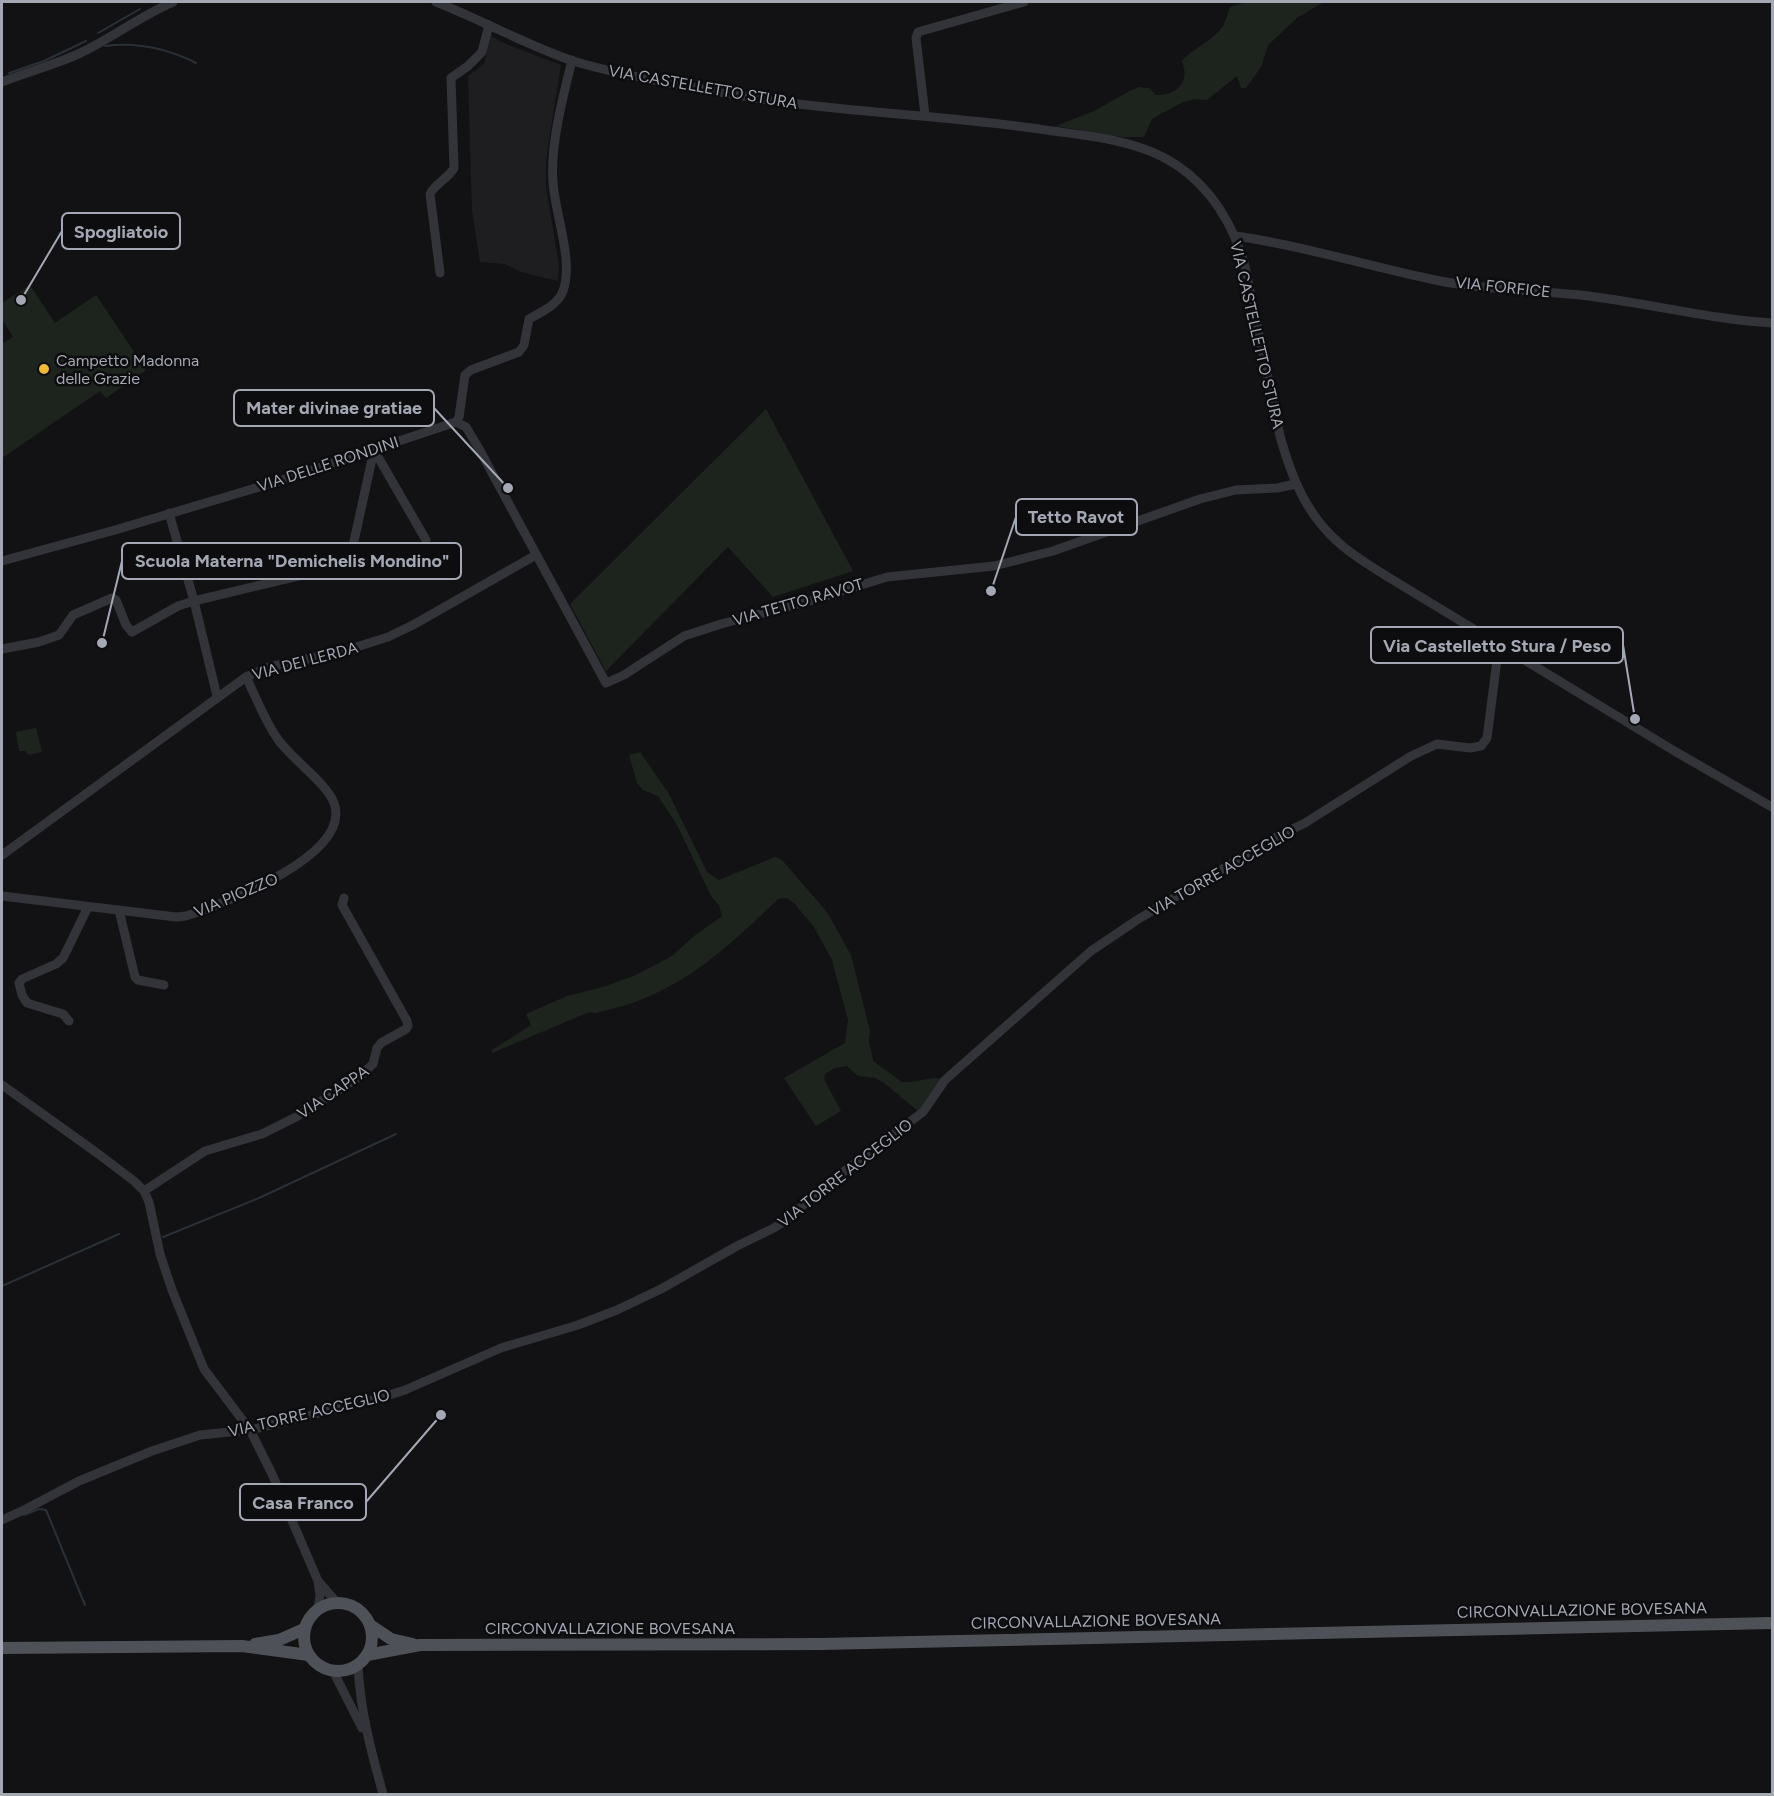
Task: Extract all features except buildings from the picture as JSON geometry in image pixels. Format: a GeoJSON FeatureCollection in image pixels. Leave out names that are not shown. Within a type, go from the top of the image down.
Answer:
{"type":"FeatureCollection","features":[{"type":"Feature","properties":{"kind":"main road"},"geometry":{"type":"LineString","coordinates":[[337,1603],[348,1604],[357,1609],[370,1625],[372,1635],[367,1655],[358,1665],[342,1671],[333,1671],[315,1663],[309,1655],[304,1638],[307,1621],[318,1609],[337,1603]]}},
{"type":"Feature","properties":{"kind":"main road","name":"CIRCONVALLAZIONE BOVESANA"},"geometry":{"type":"LineString","coordinates":[[367,1655],[420,1645],[820,1644],[1773,1623]]}},
{"type":"Feature","properties":{"kind":"main road","name":"CIRCONVALLAZIONE BOVESANA"},"geometry":{"type":"LineString","coordinates":[[370,1625],[392,1639],[420,1645]]}},
{"type":"Feature","properties":{"kind":"main road"},"geometry":{"type":"LineString","coordinates":[[242,1646],[279,1640],[304,1629]]}},
{"type":"Feature","properties":{"kind":"main road"},"geometry":{"type":"LineString","coordinates":[[2,1648],[242,1646],[309,1655]]}},
{"type":"Feature","properties":{"kind":"street"},"geometry":{"type":"LineString","coordinates":[[2,82],[92,48],[173,2]]}},
{"type":"Feature","properties":{"kind":"street","name":"VIA CASTELLETTO STURA"},"geometry":{"type":"LineString","coordinates":[[436,2],[572,60],[603,69],[783,102],[1072,134],[1144,149],[1181,169],[1199,184],[1222,211],[1236,236],[1244,262],[1280,436],[1296,484],[1318,520],[1338,542],[1388,577],[1676,752],[1773,807]]}},
{"type":"Feature","properties":{"kind":"street"},"geometry":{"type":"LineString","coordinates":[[925,116],[916,38],[918,32],[1024,2]]}},
{"type":"Feature","properties":{"kind":"street"},"geometry":{"type":"LineString","coordinates":[[440,273],[430,194],[434,187],[450,175],[454,168],[451,78],[482,52],[489,25]]}},
{"type":"Feature","properties":{"kind":"street"},"geometry":{"type":"LineString","coordinates":[[456,423],[459,417],[465,375],[471,370],[519,352],[524,345],[529,320],[554,304],[564,290],[566,261],[557,213],[552,165],[572,60]]}},
{"type":"Feature","properties":{"kind":"street","name":"VIA FORFICE"},"geometry":{"type":"LineString","coordinates":[[1236,236],[1270,241],[1441,281],[1580,295],[1724,319],[1773,323]]}},
{"type":"Feature","properties":{"kind":"street","name":"VIA DELLE RONDINI"},"geometry":{"type":"LineString","coordinates":[[2,561],[279,481],[456,423]]}},
{"type":"Feature","properties":{"kind":"street","name":"VIA TETTO RAVOT"},"geometry":{"type":"LineString","coordinates":[[456,423],[466,427],[603,681],[608,683],[684,636],[721,624],[813,600],[887,577],[994,566],[1053,551],[1184,504],[1236,490],[1277,488],[1296,484]]}},
{"type":"Feature","properties":{"kind":"street"},"geometry":{"type":"LineString","coordinates":[[374,450],[426,540]]}},
{"type":"Feature","properties":{"kind":"street"},"geometry":{"type":"LineString","coordinates":[[2,650],[59,635],[73,615],[112,598],[116,600],[126,625],[132,632],[178,606],[349,564],[374,450]]}},
{"type":"Feature","properties":{"kind":"street"},"geometry":{"type":"LineString","coordinates":[[169,513],[194,601],[217,696]]}},
{"type":"Feature","properties":{"kind":"street","name":"VIA DEI LERDA"},"geometry":{"type":"LineString","coordinates":[[2,855],[246,677],[269,667],[344,651],[388,637],[537,555]]}},
{"type":"Feature","properties":{"kind":"street","name":"VIA TORRE ACCEGLIO"},"geometry":{"type":"LineString","coordinates":[[2,1520],[79,1481],[152,1451],[200,1435],[250,1430],[380,1398],[405,1390],[501,1348],[617,1311],[774,1228],[789,1218],[827,1184],[924,1112],[945,1080],[1091,951],[1173,898],[1274,838],[1305,823],[1411,756],[1437,744],[1470,748],[1481,746],[1487,738],[1499,644]]}},
{"type":"Feature","properties":{"kind":"street","name":"VIA PIOZZO"},"geometry":{"type":"LineString","coordinates":[[2,896],[176,917],[203,910],[275,879],[286,873],[331,833],[336,818],[334,802],[277,738],[246,677]]}},
{"type":"Feature","properties":{"kind":"street","name":"VIA CAPPA"},"geometry":{"type":"LineString","coordinates":[[144,1191],[205,1151],[262,1134],[296,1117],[359,1077],[373,1064],[376,1048],[406,1029],[407,1021],[342,905],[345,897]]}},
{"type":"Feature","properties":{"kind":"street"},"geometry":{"type":"LineString","coordinates":[[69,1022],[63,1014],[27,1003],[19,983],[22,979],[57,964],[63,958],[88,907]]}},
{"type":"Feature","properties":{"kind":"street"},"geometry":{"type":"LineString","coordinates":[[119,910],[135,977],[138,980],[164,985]]}},
{"type":"Feature","properties":{"kind":"street"},"geometry":{"type":"LineString","coordinates":[[2,1085],[98,1153],[134,1180],[144,1191],[169,1281],[204,1369],[250,1430],[272,1474],[318,1581],[320,1595],[318,1609]]}},
{"type":"Feature","properties":{"kind":"street"},"geometry":{"type":"LineString","coordinates":[[318,1581],[337,1603]]}},
{"type":"Feature","properties":{"kind":"street"},"geometry":{"type":"LineString","coordinates":[[358,1665],[359,1694],[367,1738],[383,1794]]}},
{"type":"Feature","properties":{"kind":"street"},"geometry":{"type":"LineString","coordinates":[[333,1671],[367,1738]]}},
{"type":"Feature","properties":{"kind":"shaded area"},"geometry":{"type":"Polygon","coordinates":[[[1246,2],[1324,2],[1298,17],[1268,45],[1261,67],[1246,88],[1241,88],[1237,76],[1207,100],[1195,99],[1183,102],[1152,119],[1144,137],[1122,137],[1056,126],[1094,111],[1139,87],[1149,88],[1156,95],[1176,90],[1183,81],[1182,61],[1219,31],[1230,7],[1246,2]]]}},
{"type":"Feature","properties":{"kind":"shaded area"},"geometry":{"type":"Polygon","coordinates":[[[491,36],[561,65],[546,160],[546,187],[559,266],[558,281],[521,272],[505,264],[480,262],[472,211],[468,76],[484,64],[491,36]]]}},
{"type":"Feature","properties":{"kind":"shaded area"},"geometry":{"type":"Polygon","coordinates":[[[30,285],[55,323],[96,295],[146,370],[106,398],[100,391],[2,458],[2,344],[13,337],[2,319],[2,303],[30,285]]]}},
{"type":"Feature","properties":{"kind":"shaded area"},"geometry":{"type":"Polygon","coordinates":[[[766,409],[853,571],[773,597],[728,547],[606,671],[570,604],[766,409]]]}},
{"type":"Feature","properties":{"kind":"shaded area"},"geometry":{"type":"Polygon","coordinates":[[[36,728],[42,752],[29,755],[25,751],[19,751],[16,732],[36,728]]]}},
{"type":"Feature","properties":{"kind":"shaded area"},"geometry":{"type":"Polygon","coordinates":[[[640,752],[669,794],[707,872],[719,880],[775,857],[782,860],[827,912],[851,955],[870,1031],[869,1044],[873,1061],[902,1082],[943,1078],[918,1111],[883,1082],[875,1078],[858,1076],[847,1066],[835,1068],[825,1074],[824,1079],[841,1111],[816,1126],[784,1078],[845,1043],[848,1020],[832,960],[814,927],[793,902],[786,898],[778,899],[731,943],[697,970],[660,992],[624,1006],[596,1013],[589,1012],[492,1053],[492,1050],[531,1025],[526,1014],[567,996],[603,987],[636,975],[672,956],[694,936],[722,916],[719,905],[711,896],[677,825],[658,796],[643,790],[637,783],[629,755],[640,752]]]}},
{"type":"Feature","properties":{"kind":"waterway"},"geometry":{"type":"LineString","coordinates":[[98,33],[140,9]]}},
{"type":"Feature","properties":{"kind":"waterway"},"geometry":{"type":"LineString","coordinates":[[9,73],[44,61],[86,41]]}},
{"type":"Feature","properties":{"kind":"waterway"},"geometry":{"type":"LineString","coordinates":[[105,46],[129,45],[152,48],[196,63]]}},
{"type":"Feature","properties":{"kind":"waterway"},"geometry":{"type":"LineString","coordinates":[[163,1237],[259,1198],[396,1134]]}},
{"type":"Feature","properties":{"kind":"waterway"},"geometry":{"type":"LineString","coordinates":[[2,1286],[119,1234]]}},
{"type":"Feature","properties":{"kind":"waterway"},"geometry":{"type":"LineString","coordinates":[[24,1515],[39,1509],[46,1510],[85,1605]]}},
{"type":"Feature","properties":{"kind":"place","name":"Spogliatoio"},"geometry":{"type":"Point","coordinates":[21,300]}},
{"type":"Feature","properties":{"kind":"place","name":"Campetto Madonna delle Grazie"},"geometry":{"type":"Point","coordinates":[44,369]}},
{"type":"Feature","properties":{"kind":"place","name":"Mater divinae gratiae"},"geometry":{"type":"Point","coordinates":[508,488]}},
{"type":"Feature","properties":{"kind":"place","name":"Tetto Ravot"},"geometry":{"type":"Point","coordinates":[991,591]}},
{"type":"Feature","properties":{"kind":"place","name":"Scuola Materna \"Demichelis Mondino\""},"geometry":{"type":"Point","coordinates":[102,643]}},
{"type":"Feature","properties":{"kind":"place","name":"Via Castelletto Stura / Peso"},"geometry":{"type":"Point","coordinates":[1635,719]}},
{"type":"Feature","properties":{"kind":"place","name":"Casa Franco"},"geometry":{"type":"Point","coordinates":[441,1415]}}]}
